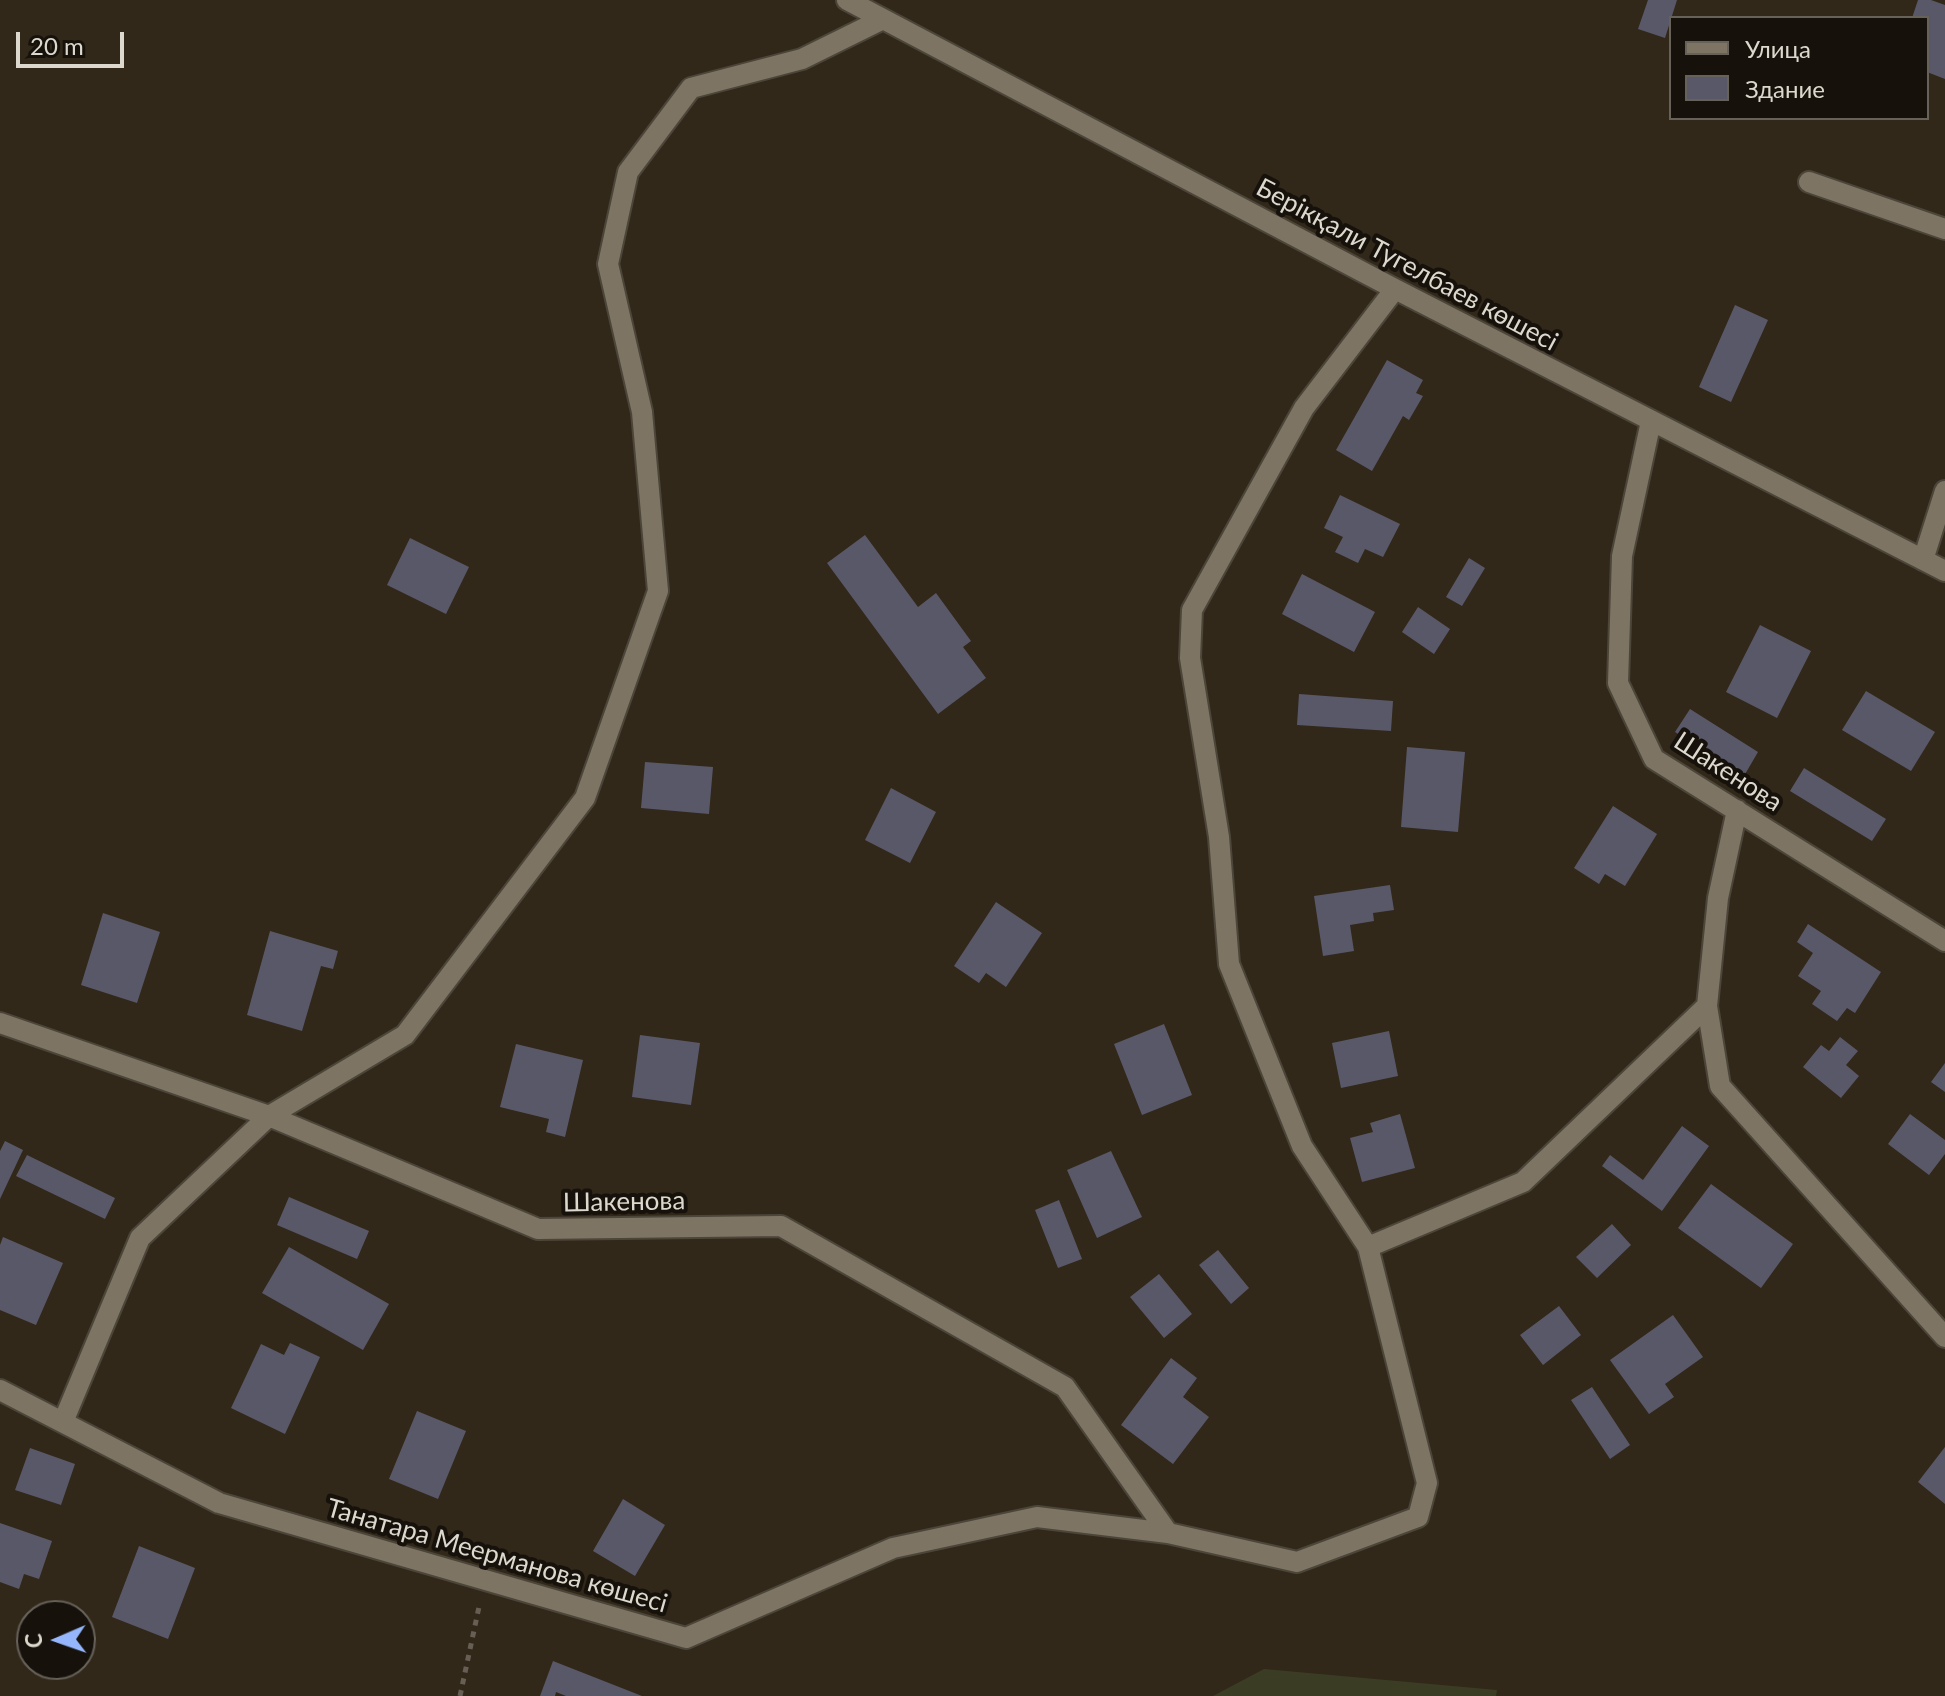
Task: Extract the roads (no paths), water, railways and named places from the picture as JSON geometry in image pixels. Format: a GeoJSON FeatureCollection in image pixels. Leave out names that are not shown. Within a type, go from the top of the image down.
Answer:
{"type":"FeatureCollection","features":[{"type":"Feature","properties":{"kind":"street","name":"Берікқали Түгелбаев көшесі"},"geometry":{"type":"LineString","coordinates":[[847,0],[1395,289],[1945,571]]}},
{"type":"Feature","properties":{"kind":"street"},"geometry":{"type":"LineString","coordinates":[[63,1422],[140,1238],[269,1116],[405,1035],[585,798],[658,591],[642,412],[608,264],[628,172],[691,88],[802,59],[883,19]]}},
{"type":"Feature","properties":{"kind":"street"},"geometry":{"type":"LineString","coordinates":[[1809,182],[1945,229]]}},
{"type":"Feature","properties":{"kind":"street","name":"Танатара Меерманова көшесі"},"geometry":{"type":"LineString","coordinates":[[0,1390],[219,1503],[686,1638],[893,1548],[1037,1517],[1168,1533],[1297,1562],[1418,1517],[1427,1483],[1368,1247],[1302,1146],[1229,964],[1219,837],[1190,658],[1192,610],[1296,421],[1395,289]]}},
{"type":"Feature","properties":{"kind":"street","name":"Шакенова"},"geometry":{"type":"LineString","coordinates":[[1651,421],[1622,556],[1618,683],[1654,759],[1945,941]]}},
{"type":"Feature","properties":{"kind":"street"},"geometry":{"type":"LineString","coordinates":[[1923,560],[1945,491]]}},
{"type":"Feature","properties":{"kind":"street"},"geometry":{"type":"LineString","coordinates":[[1737,810],[1718,898],[1707,1006],[1720,1086],[1945,1337]]}},
{"type":"Feature","properties":{"kind":"street"},"geometry":{"type":"LineString","coordinates":[[1368,1247],[1523,1182],[1707,1006]]}},
{"type":"Feature","properties":{"kind":"street","name":"Шакенова"},"geometry":{"type":"LineString","coordinates":[[0,1023],[269,1116],[538,1229],[781,1226],[1065,1387],[1168,1533]]}}]}
